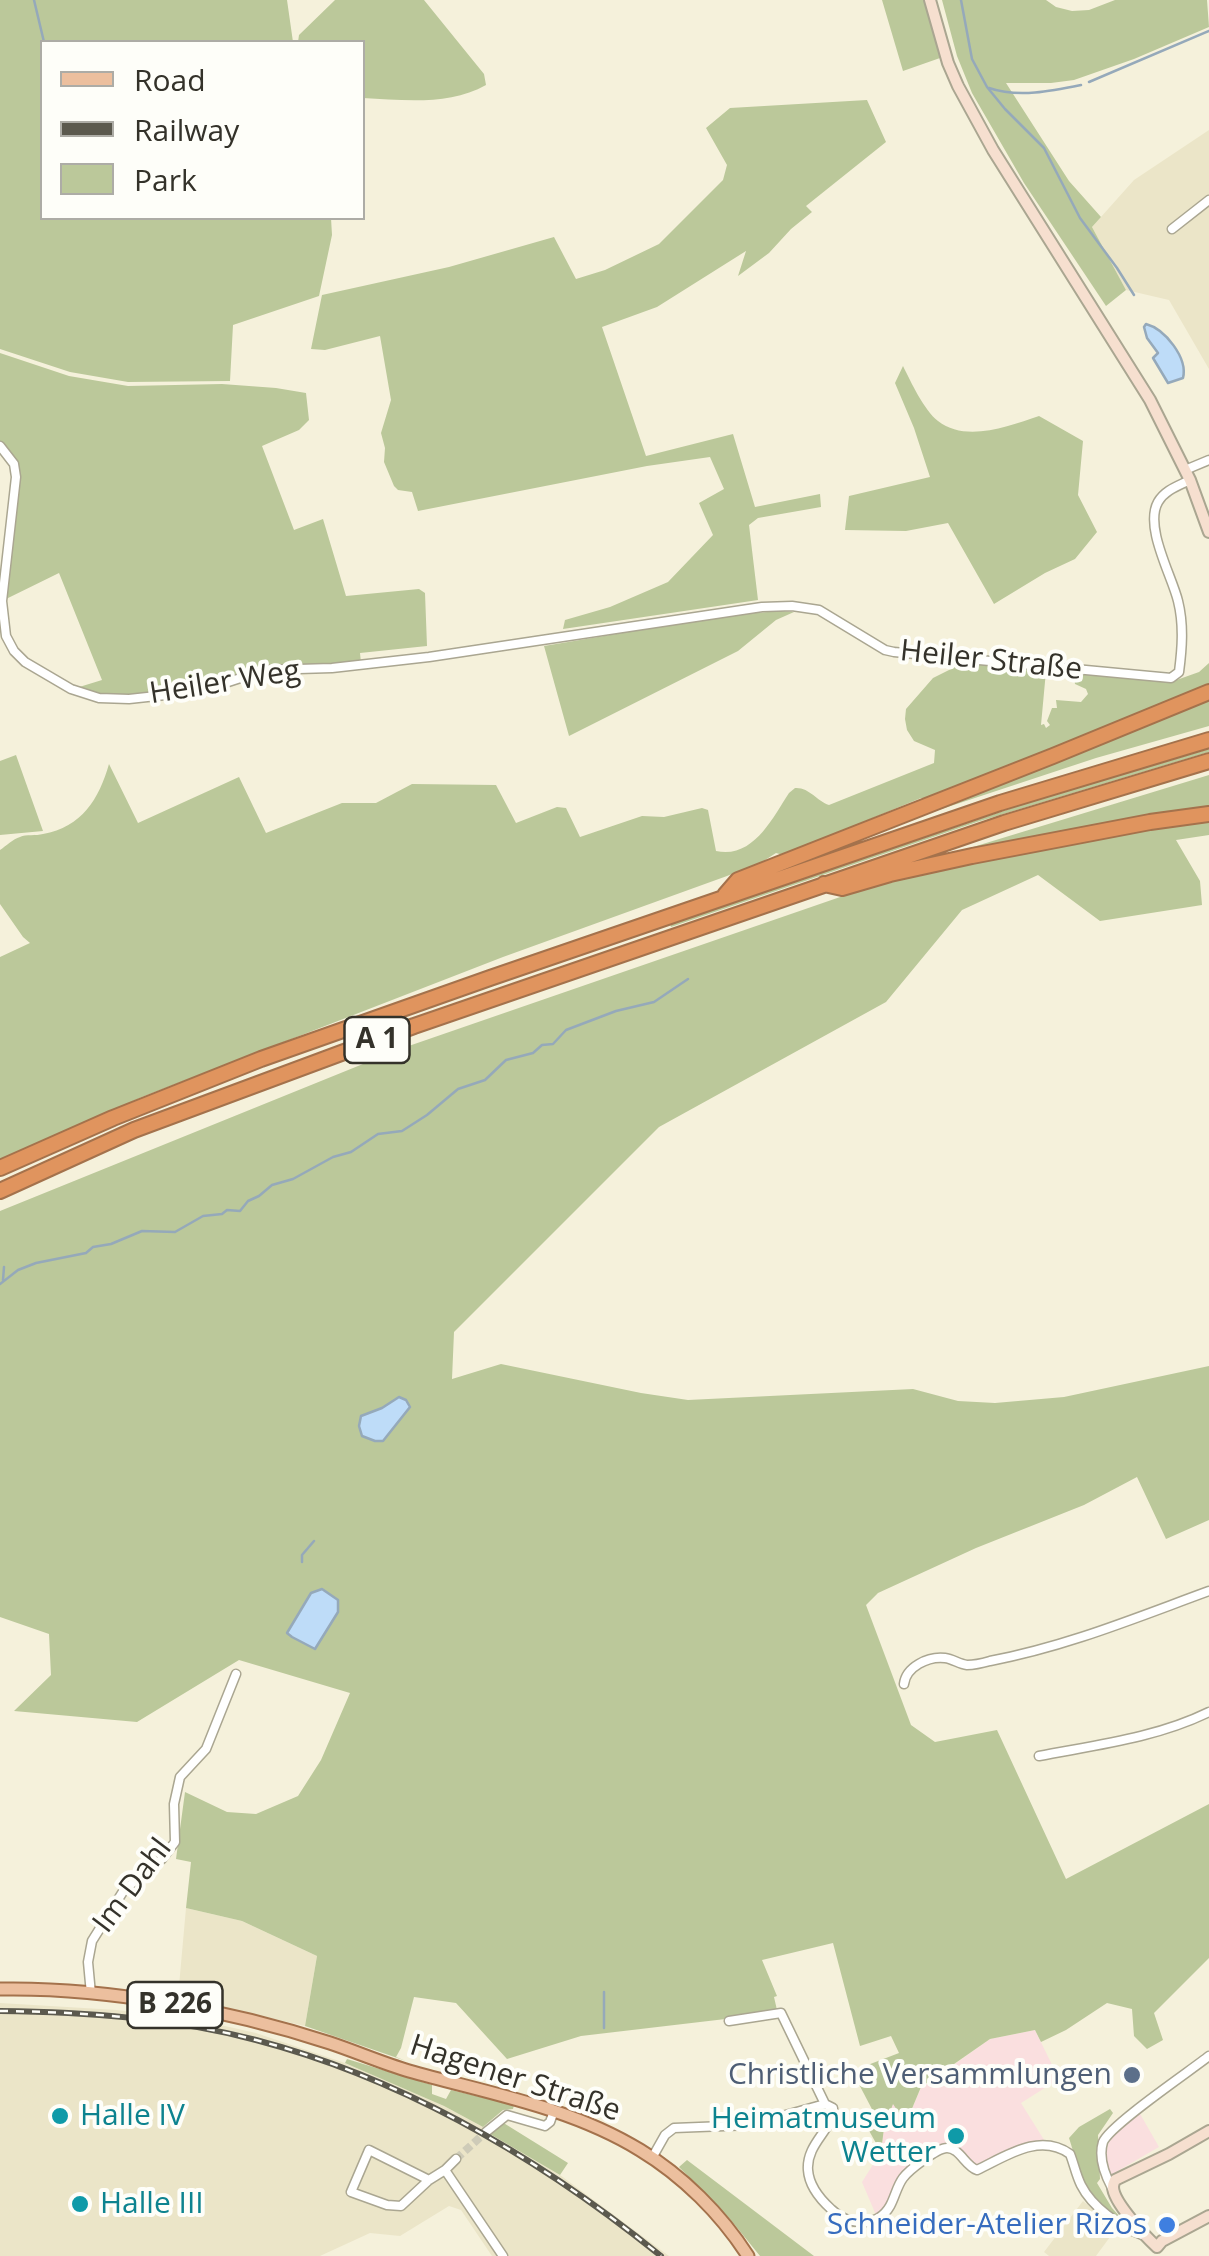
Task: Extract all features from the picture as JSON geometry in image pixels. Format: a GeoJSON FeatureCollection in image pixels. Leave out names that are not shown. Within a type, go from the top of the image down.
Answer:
{"type":"FeatureCollection","features":[{"type":"Feature","properties":{"kind":"highway"},"geometry":{"type":"LineString","coordinates":[[724,896],[738,880],[1209,692]]}},
{"type":"Feature","properties":{"kind":"highway","name":"A 1"},"geometry":{"type":"LineString","coordinates":[[0,1168],[279,1052],[1000,802],[1209,740]]}},
{"type":"Feature","properties":{"kind":"highway","name":"A 1"},"geometry":{"type":"LineString","coordinates":[[0,1191],[134,1130],[397,1032],[1004,823],[1209,761]]}},
{"type":"Feature","properties":{"kind":"highway"},"geometry":{"type":"LineString","coordinates":[[823,884],[842,888],[972,856],[1209,814]]}},
{"type":"Feature","properties":{"kind":"main road"},"geometry":{"type":"LineString","coordinates":[[930,0],[948,64],[970,110],[1150,400],[1188,475],[1209,532]]}},
{"type":"Feature","properties":{"kind":"main road","name":"B 226"},"geometry":{"type":"LineString","coordinates":[[0,1989],[42,1988],[91,1994]]}},
{"type":"Feature","properties":{"kind":"main road","name":"Hagener Straße"},"geometry":{"type":"LineString","coordinates":[[91,1994],[220,2012],[554,2112],[601,2130],[652,2158],[678,2178],[716,2214],[748,2256]]}},
{"type":"Feature","properties":{"kind":"main road"},"geometry":{"type":"LineString","coordinates":[[1209,2131],[1115,2180],[1113,2189],[1157,2252],[1162,2241],[1209,2216]]}},
{"type":"Feature","properties":{"kind":"street"},"geometry":{"type":"LineString","coordinates":[[1172,229],[1209,200]]}},
{"type":"Feature","properties":{"kind":"street","name":"Heiler Weg"},"geometry":{"type":"LineString","coordinates":[[0,446],[14,464],[16,477],[2,618],[14,651],[30,665],[71,689],[110,700],[210,688],[264,670],[362,663]]}},
{"type":"Feature","properties":{"kind":"street"},"geometry":{"type":"LineString","coordinates":[[1188,475],[1209,460]]}},
{"type":"Feature","properties":{"kind":"street","name":"Heiler Straße"},"geometry":{"type":"LineString","coordinates":[[362,663],[792,606],[819,610],[894,652],[1171,678],[1179,672],[1181,623],[1154,520],[1158,502],[1188,475]]}},
{"type":"Feature","properties":{"kind":"street"},"geometry":{"type":"LineString","coordinates":[[904,1684],[910,1669],[931,1660],[945,1658],[974,1664],[1035,1652],[1152,1614],[1209,1590]]}},
{"type":"Feature","properties":{"kind":"street","name":"Im Dahl"},"geometry":{"type":"LineString","coordinates":[[91,1994],[88,1962],[92,1941],[124,1890],[162,1859],[175,1842],[174,1804],[180,1776],[206,1750],[236,1674]]}},
{"type":"Feature","properties":{"kind":"street"},"geometry":{"type":"LineString","coordinates":[[1038,1756],[1152,1733],[1209,1712]]}},
{"type":"Feature","properties":{"kind":"street"},"geometry":{"type":"LineString","coordinates":[[730,2021],[781,2013],[824,2104]]}},
{"type":"Feature","properties":{"kind":"street"},"geometry":{"type":"LineString","coordinates":[[1113,2189],[1102,2166],[1104,2142],[1140,2107],[1209,2056]]}},
{"type":"Feature","properties":{"kind":"street"},"geometry":{"type":"LineString","coordinates":[[652,2158],[665,2134],[674,2128],[750,2125],[824,2104],[833,2108],[834,2115],[812,2148],[808,2170],[820,2197],[845,2220],[862,2222],[884,2214],[904,2176],[939,2150],[955,2150],[969,2167],[977,2170],[1022,2148],[1051,2146],[1070,2154],[1088,2197],[1132,2231],[1145,2236]]}},
{"type":"Feature","properties":{"kind":"street"},"geometry":{"type":"LineString","coordinates":[[486,2132],[507,2115],[546,2126],[554,2112]]}},
{"type":"Feature","properties":{"kind":"street"},"geometry":{"type":"LineString","coordinates":[[429,2180],[369,2150],[351,2192],[387,2206],[401,2206],[456,2159]]}},
{"type":"Feature","properties":{"kind":"street"},"geometry":{"type":"LineString","coordinates":[[446,2170],[503,2256]]}},
{"type":"Feature","properties":{"kind":"shaded area"},"geometry":{"type":"Polygon","coordinates":[[[1209,130],[1209,369],[1169,300],[1126,290],[1092,227],[1134,180],[1209,130]]]}},
{"type":"Feature","properties":{"kind":"shaded area"},"geometry":{"type":"Polygon","coordinates":[[[186,1908],[242,1921],[317,1956],[305,2026],[178,1997],[186,1908]]]}},
{"type":"Feature","properties":{"kind":"shaded area"},"geometry":{"type":"Polygon","coordinates":[[[0,2003],[117,2010],[198,2020],[256,2033],[345,2063],[483,2127],[560,2175],[669,2256],[492,2256],[461,2210],[449,2206],[400,2236],[370,2233],[320,2256],[0,2256],[0,2003]]]}},
{"type":"Feature","properties":{"kind":"shaded area"},"geometry":{"type":"Polygon","coordinates":[[[1035,2030],[1059,2079],[1021,2103],[1046,2143],[974,2169],[952,2146],[908,2169],[894,2200],[876,2215],[862,2182],[881,2152],[893,2102],[902,2119],[911,2111],[921,2088],[990,2039],[1035,2030]]]}},
{"type":"Feature","properties":{"kind":"shaded area"},"geometry":{"type":"Polygon","coordinates":[[[1139,2112],[1159,2147],[1109,2176],[1105,2156],[1109,2142],[1139,2112]]]}},
{"type":"Feature","properties":{"kind":"shaded area"},"geometry":{"type":"Polygon","coordinates":[[[1083,2201],[1118,2226],[1096,2256],[1049,2256],[1044,2252],[1083,2201]]]}},
{"type":"Feature","properties":{"kind":"green space"},"geometry":{"type":"Polygon","coordinates":[[[0,0],[287,0],[293,40],[40,40],[40,220],[331,220],[332,235],[319,296],[233,325],[230,381],[128,382],[70,372],[0,349],[0,0]]]}},
{"type":"Feature","properties":{"kind":"green space"},"geometry":{"type":"Polygon","coordinates":[[[335,0],[424,0],[484,74],[486,85],[441,99],[365,98],[365,40],[298,40],[335,0]]]}},
{"type":"Feature","properties":{"kind":"green space"},"geometry":{"type":"Polygon","coordinates":[[[882,0],[926,0],[940,58],[903,71],[882,0]]]}},
{"type":"Feature","properties":{"kind":"green space"},"geometry":{"type":"Polygon","coordinates":[[[942,0],[1046,0],[1072,11],[1089,10],[1115,0],[1207,0],[1209,27],[1134,59],[1074,80],[1006,83],[1069,181],[1101,217],[1092,227],[1126,290],[1106,306],[1024,183],[972,93],[942,0]]]}},
{"type":"Feature","properties":{"kind":"green space"},"geometry":{"type":"Polygon","coordinates":[[[867,100],[886,142],[806,206],[812,212],[769,253],[738,276],[746,251],[657,307],[602,327],[646,456],[733,434],[755,507],[820,494],[821,507],[758,518],[749,525],[758,600],[563,629],[565,620],[610,607],[668,582],[713,535],[699,503],[724,489],[710,457],[418,511],[412,492],[394,486],[384,462],[381,433],[391,400],[380,336],[325,350],[311,349],[322,295],[449,267],[554,237],[576,279],[605,270],[659,244],[723,180],[727,165],[706,128],[730,108],[867,100]]]}},
{"type":"Feature","properties":{"kind":"green space"},"geometry":{"type":"Polygon","coordinates":[[[0,353],[69,376],[128,386],[222,384],[306,393],[309,420],[299,430],[262,446],[294,530],[323,519],[346,596],[419,589],[425,593],[427,646],[360,653],[361,663],[299,666],[184,691],[111,697],[76,688],[102,680],[59,573],[4,600],[17,464],[0,443],[0,353]]]}},
{"type":"Feature","properties":{"kind":"green space"},"geometry":{"type":"Polygon","coordinates":[[[903,366],[928,410],[949,428],[974,432],[1039,416],[1083,441],[1078,495],[1097,532],[1075,559],[994,604],[948,523],[906,531],[845,530],[849,496],[930,477],[895,383],[903,366]]]}},
{"type":"Feature","properties":{"kind":"green space"},"geometry":{"type":"Polygon","coordinates":[[[794,612],[776,620],[738,651],[569,736],[544,646],[730,615],[794,612]]]}},
{"type":"Feature","properties":{"kind":"green space"},"geometry":{"type":"Polygon","coordinates":[[[963,663],[1046,671],[1041,725],[1046,728],[1052,708],[1057,708],[1056,700],[1081,702],[1088,694],[1075,684],[1074,677],[1056,678],[1058,672],[1171,682],[1199,672],[1209,663],[1209,689],[934,798],[921,798],[783,855],[776,853],[727,876],[503,957],[142,1097],[0,1161],[0,957],[30,943],[0,904],[0,850],[17,838],[57,830],[78,818],[94,800],[109,764],[138,823],[239,777],[266,833],[342,803],[376,803],[412,784],[496,785],[516,823],[557,807],[566,808],[580,837],[642,816],[664,817],[702,808],[708,810],[716,851],[729,852],[741,849],[760,835],[795,788],[829,805],[934,763],[935,750],[914,741],[907,730],[906,709],[933,678],[963,663]]]}},
{"type":"Feature","properties":{"kind":"green space"},"geometry":{"type":"Polygon","coordinates":[[[1209,699],[1209,726],[1096,758],[869,833],[1209,699]]]}},
{"type":"Feature","properties":{"kind":"green space"},"geometry":{"type":"Polygon","coordinates":[[[1209,749],[977,822],[671,927],[670,924],[1024,804],[1209,749]]]}},
{"type":"Feature","properties":{"kind":"green space"},"geometry":{"type":"Polygon","coordinates":[[[16,755],[43,831],[0,835],[0,761],[16,755]]]}},
{"type":"Feature","properties":{"kind":"green space"},"geometry":{"type":"Polygon","coordinates":[[[1209,775],[1209,808],[1172,811],[950,854],[1209,775]]]}},
{"type":"Feature","properties":{"kind":"green space"},"geometry":{"type":"Polygon","coordinates":[[[1209,820],[1209,835],[1176,840],[1200,881],[1202,905],[1100,921],[1038,875],[962,910],[886,1002],[659,1127],[454,1332],[452,1379],[501,1364],[688,1400],[913,1389],[958,1401],[995,1403],[1064,1397],[1209,1366],[1209,1520],[1166,1539],[1137,1477],[1084,1505],[878,1593],[866,1605],[911,1725],[935,1742],[997,1730],[1066,1879],[1209,1804],[1209,1958],[1154,2013],[1163,2040],[1147,2049],[1134,2036],[1132,2009],[1107,2003],[1041,2042],[1035,2030],[990,2039],[921,2087],[911,2111],[903,2119],[893,2104],[881,2152],[863,2120],[874,2113],[852,2071],[899,2053],[891,2036],[860,2046],[833,1943],[762,1960],[777,1996],[777,2010],[581,2036],[507,2059],[456,2003],[414,1997],[396,2057],[406,2061],[305,2026],[317,1956],[242,1921],[186,1908],[191,1862],[176,1859],[185,1792],[227,1812],[256,1814],[298,1796],[321,1760],[350,1693],[239,1660],[137,1722],[14,1711],[51,1675],[49,1634],[0,1617],[0,1211],[400,1049],[872,886],[1174,822],[1209,820]]]}},
{"type":"Feature","properties":{"kind":"green space"},"geometry":{"type":"Polygon","coordinates":[[[347,2059],[432,2085],[432,2094],[446,2099],[451,2090],[514,2105],[513,2109],[503,2110],[483,2127],[345,2063],[347,2059]]]}},
{"type":"Feature","properties":{"kind":"green space"},"geometry":{"type":"Polygon","coordinates":[[[1110,2109],[1113,2113],[1098,2135],[1097,2183],[1130,2228],[1092,2197],[1069,2138],[1079,2127],[1110,2109]]]}},
{"type":"Feature","properties":{"kind":"green space"},"geometry":{"type":"Polygon","coordinates":[[[502,2122],[568,2163],[560,2175],[490,2134],[502,2122]]]}},
{"type":"Feature","properties":{"kind":"green space"},"geometry":{"type":"Polygon","coordinates":[[[687,2160],[814,2256],[760,2256],[679,2167],[687,2160]]]}},
{"type":"Feature","properties":{"kind":"water"},"geometry":{"type":"Polygon","coordinates":[[[1146,324],[1174,345],[1182,362],[1183,378],[1168,383],[1153,358],[1158,353],[1147,338],[1146,324]]]}},
{"type":"Feature","properties":{"kind":"water"},"geometry":{"type":"Polygon","coordinates":[[[399,1397],[410,1407],[383,1441],[362,1436],[361,1416],[399,1397]]]}},
{"type":"Feature","properties":{"kind":"water"},"geometry":{"type":"Polygon","coordinates":[[[322,1589],[338,1600],[338,1612],[315,1649],[287,1633],[311,1593],[322,1589]]]}},
{"type":"Feature","properties":{"kind":"waterway"},"geometry":{"type":"LineString","coordinates":[[34,0],[44,40]]}},
{"type":"Feature","properties":{"kind":"waterway"},"geometry":{"type":"LineString","coordinates":[[961,0],[972,59],[987,87],[1044,148],[1080,218],[1134,295]]}},
{"type":"Feature","properties":{"kind":"waterway"},"geometry":{"type":"LineString","coordinates":[[1089,82],[1209,31]]}},
{"type":"Feature","properties":{"kind":"waterway"},"geometry":{"type":"LineString","coordinates":[[989,88],[1023,93],[1081,85]]}},
{"type":"Feature","properties":{"kind":"waterway"},"geometry":{"type":"LineString","coordinates":[[0,1284],[18,1270],[36,1263],[86,1253],[93,1247],[142,1231],[175,1232],[203,1216],[240,1211],[272,1185],[351,1152],[378,1134],[402,1131],[458,1089],[485,1080],[506,1060],[553,1044],[566,1030],[654,1002],[688,979]]}},
{"type":"Feature","properties":{"kind":"waterway"},"geometry":{"type":"LineString","coordinates":[[3,1280],[4,1267]]}},
{"type":"Feature","properties":{"kind":"waterway"},"geometry":{"type":"LineString","coordinates":[[302,1562],[302,1555],[314,1541]]}},
{"type":"Feature","properties":{"kind":"waterway"},"geometry":{"type":"LineString","coordinates":[[604,1992],[604,2028]]}},
{"type":"Feature","properties":{"kind":"tunnel"},"geometry":{"type":"LineString","coordinates":[[456,2159],[486,2132]]}},
{"type":"Feature","properties":{"kind":"railway"},"geometry":{"type":"LineString","coordinates":[[0,2011],[97,2015],[224,2032],[365,2077],[418,2100],[520,2156],[661,2256]]}},
{"type":"Feature","properties":{"kind":"place","name":"Christliche Versammlungen"},"geometry":{"type":"Point","coordinates":[1132,2075]}},
{"type":"Feature","properties":{"kind":"place","name":"Halle IV"},"geometry":{"type":"Point","coordinates":[60,2116]}},
{"type":"Feature","properties":{"kind":"place","name":"Heimatmuseum Wetter"},"geometry":{"type":"Point","coordinates":[956,2136]}},
{"type":"Feature","properties":{"kind":"place","name":"Halle III"},"geometry":{"type":"Point","coordinates":[80,2204]}},
{"type":"Feature","properties":{"kind":"place","name":"Schneider-Atelier Rizos"},"geometry":{"type":"Point","coordinates":[1167,2225]}}]}
